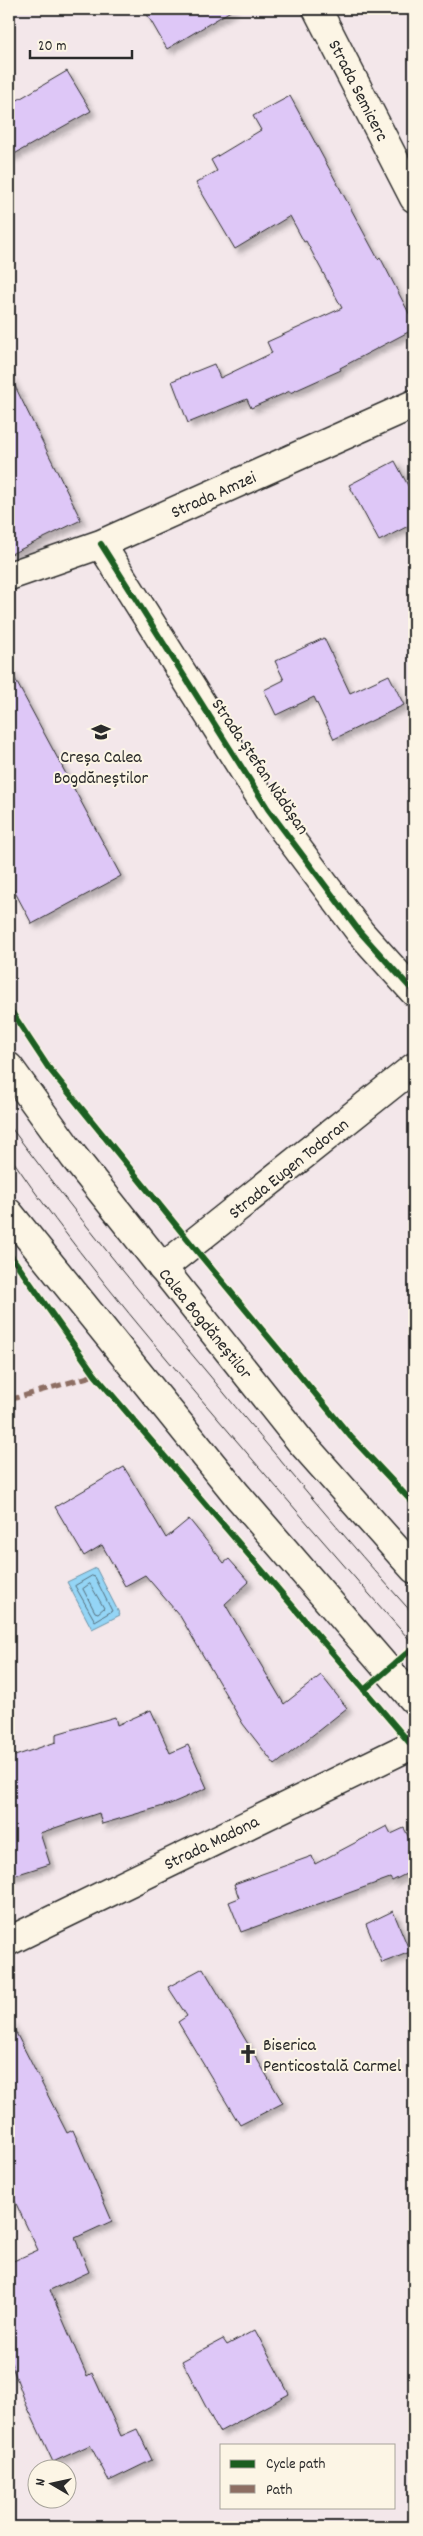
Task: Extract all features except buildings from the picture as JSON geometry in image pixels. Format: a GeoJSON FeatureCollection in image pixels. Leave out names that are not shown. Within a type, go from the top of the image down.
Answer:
{"type":"FeatureCollection","features":[{"type":"Feature","properties":{"kind":"street","name":"Strada Semicerc"},"geometry":{"type":"LineString","coordinates":[[317,9],[414,198]]}},
{"type":"Feature","properties":{"kind":"street","name":"Strada Amzei"},"geometry":{"type":"LineString","coordinates":[[9,576],[101,544],[414,404]]}},
{"type":"Feature","properties":{"kind":"street","name":"Strada Ștefan Nădășan"},"geometry":{"type":"LineString","coordinates":[[101,544],[268,809],[360,932],[414,992]]}},
{"type":"Feature","properties":{"kind":"street","name":"Calea Bogdăneștilor"},"geometry":{"type":"LineString","coordinates":[[9,1067],[74,1157],[301,1442],[414,1569]]}},
{"type":"Feature","properties":{"kind":"street","name":"Strada Eugen Todoran"},"geometry":{"type":"LineString","coordinates":[[162,1268],[414,1067]]}},
{"type":"Feature","properties":{"kind":"street"},"geometry":{"type":"LineString","coordinates":[[9,1213],[237,1495],[414,1700]]}},
{"type":"Feature","properties":{"kind":"street","name":"Strada Madona"},"geometry":{"type":"LineString","coordinates":[[9,1941],[414,1744]]}},
{"type":"Feature","properties":{"kind":"water"},"geometry":{"type":"Polygon","coordinates":[[[96,1568],[120,1615],[92,1629],[67,1582],[96,1568]]]}},
{"type":"Feature","properties":{"kind":"tram line"},"geometry":{"type":"LineString","coordinates":[[9,1125],[158,1314],[311,1497],[414,1615]]}},
{"type":"Feature","properties":{"kind":"tram line"},"geometry":{"type":"LineString","coordinates":[[9,1155],[55,1220],[129,1314],[414,1645]]}},
{"type":"Feature","properties":{"kind":"marked path"},"geometry":{"type":"LineString","coordinates":[[9,1400],[95,1375]]}},
{"type":"Feature","properties":{"kind":"cycle path"},"geometry":{"type":"LineString","coordinates":[[101,544],[268,809],[360,932],[414,992]]}},
{"type":"Feature","properties":{"kind":"cycle path"},"geometry":{"type":"LineString","coordinates":[[9,1008],[48,1067],[192,1245],[351,1437],[414,1504]]}},
{"type":"Feature","properties":{"kind":"cycle path"},"geometry":{"type":"LineString","coordinates":[[9,1253],[95,1375],[414,1748]]}},
{"type":"Feature","properties":{"kind":"cycle path"},"geometry":{"type":"LineString","coordinates":[[364,1690],[414,1647]]}},
{"type":"Feature","properties":{"kind":"place","name":"Creșa Calea Bogdăneștilor"},"geometry":{"type":"Point","coordinates":[101,732]}},
{"type":"Feature","properties":{"kind":"place","name":"Biserica Penticostală Carmel"},"geometry":{"type":"Point","coordinates":[248,2054]}}]}
